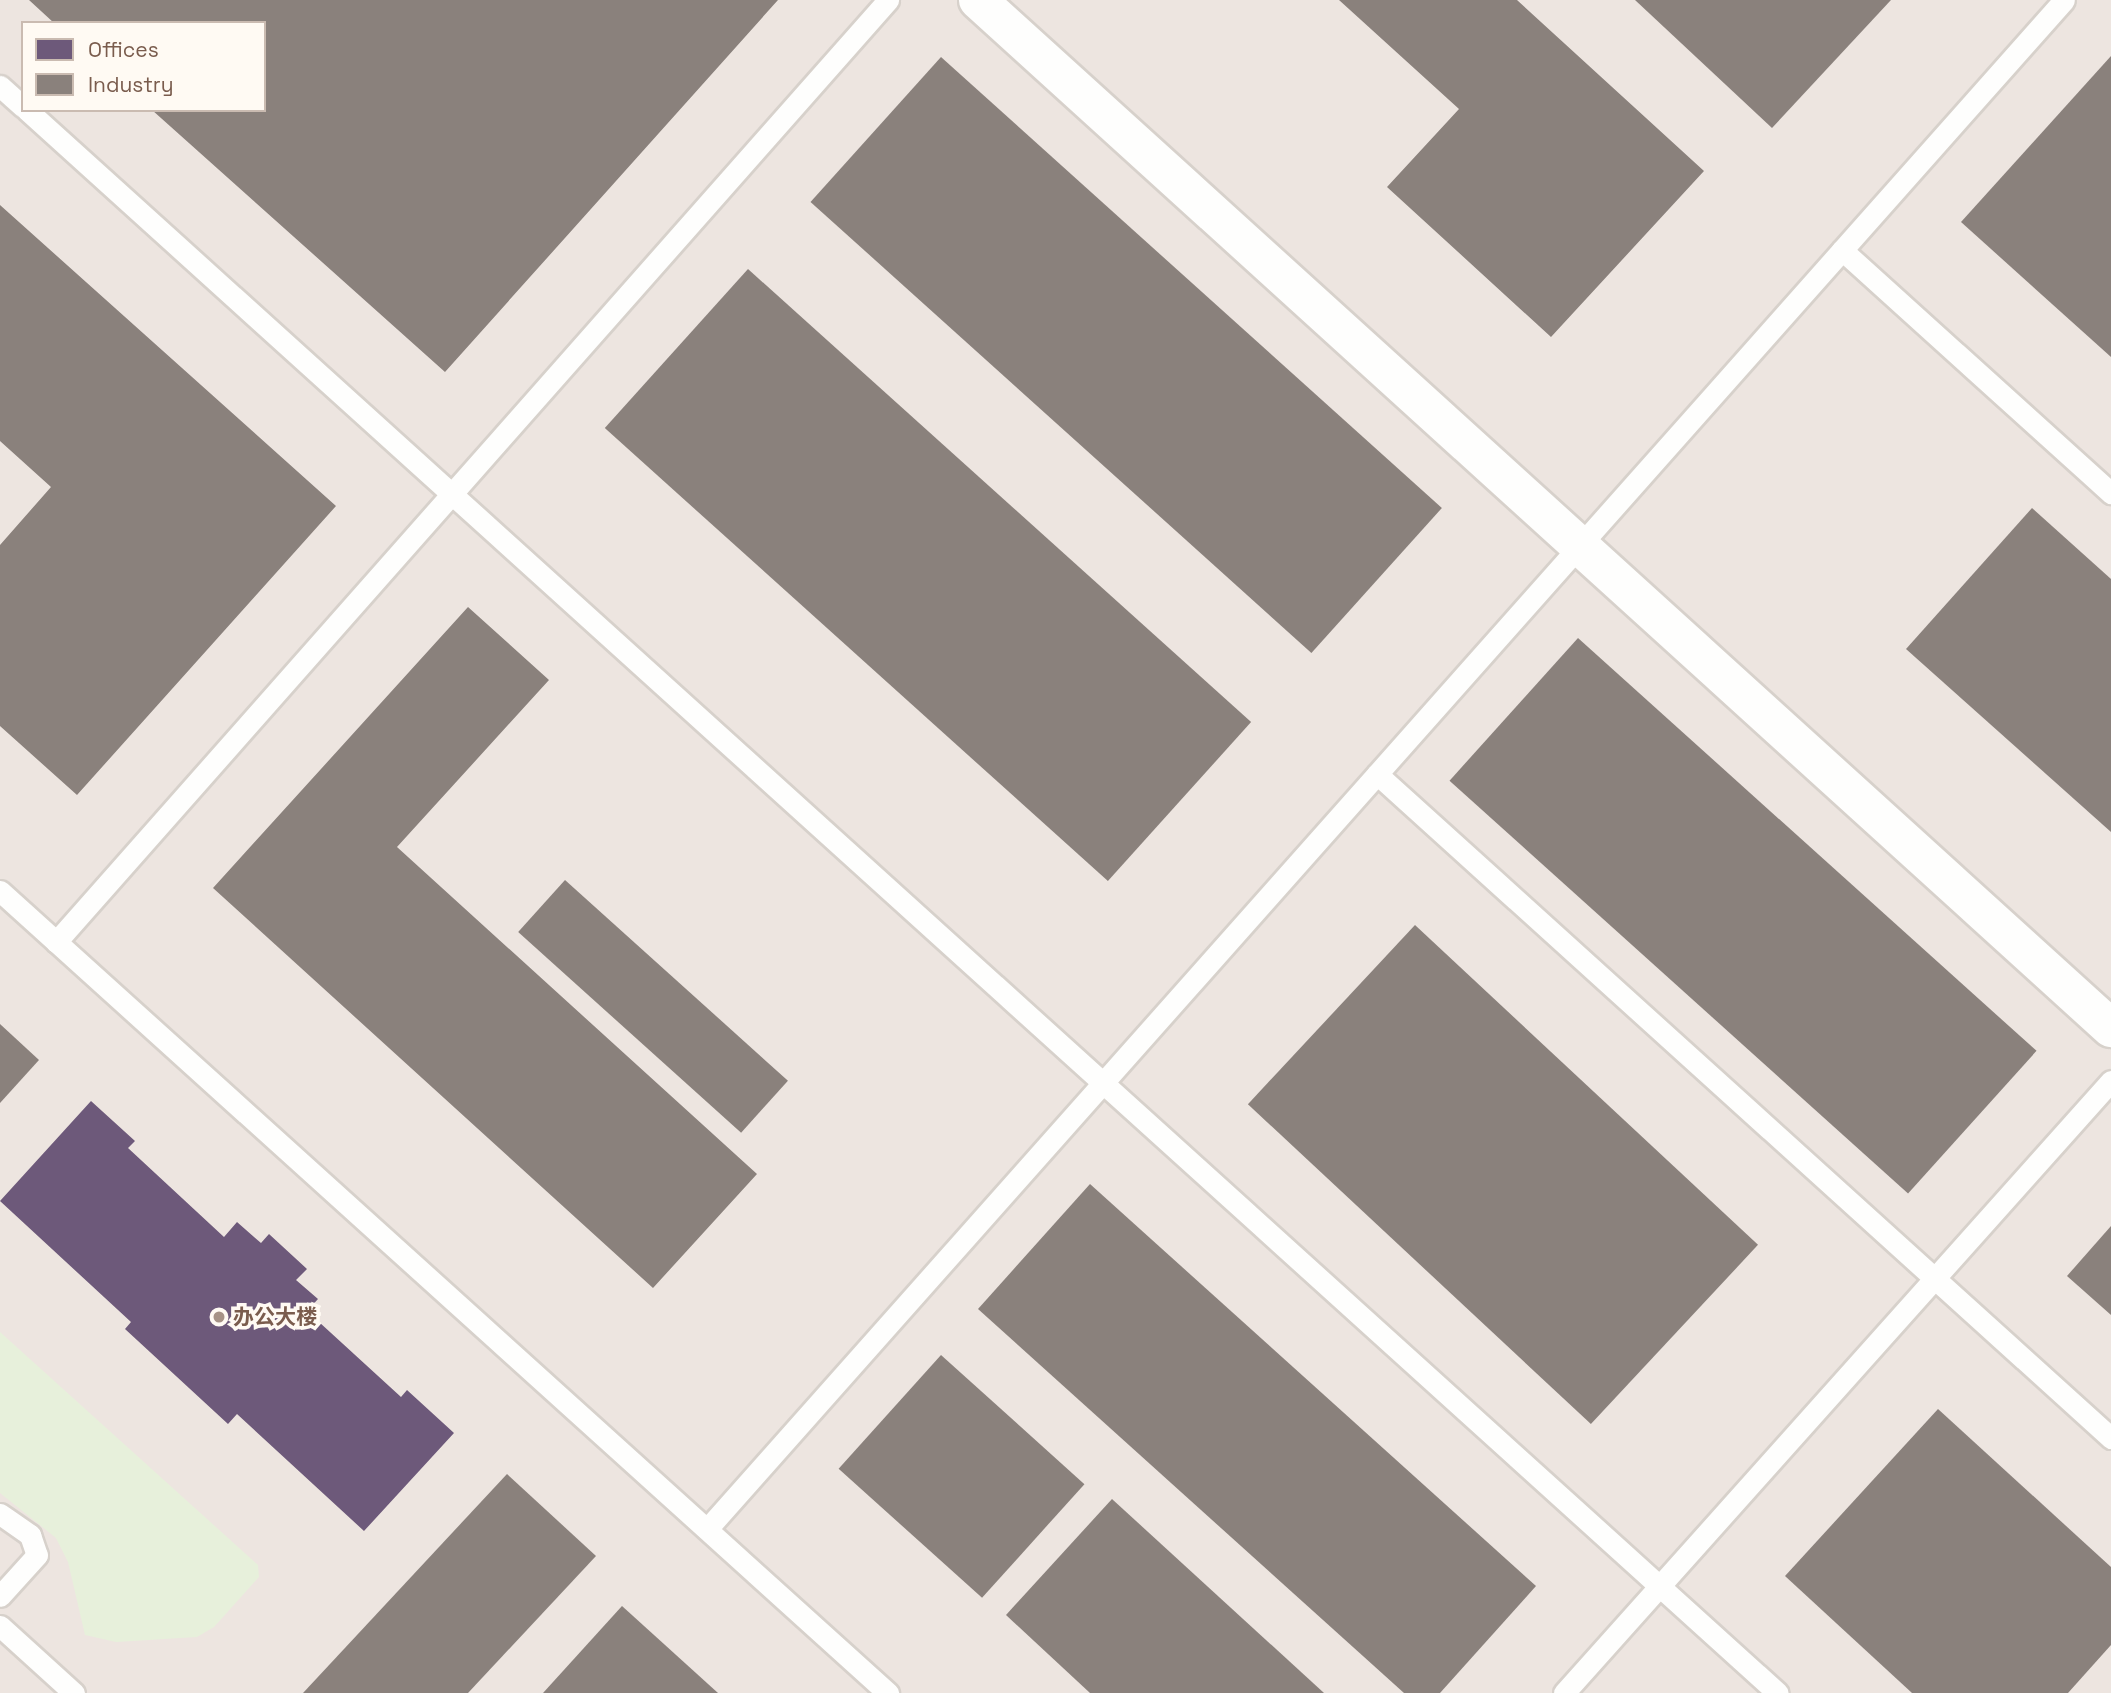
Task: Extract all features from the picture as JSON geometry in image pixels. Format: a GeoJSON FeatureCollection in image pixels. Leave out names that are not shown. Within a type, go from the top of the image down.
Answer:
{"type":"FeatureCollection","features":[{"type":"Feature","properties":{"kind":"street"},"geometry":{"type":"LineString","coordinates":[[978,0],[2111,1028]]}},
{"type":"Feature","properties":{"kind":"lane"},"geometry":{"type":"LineString","coordinates":[[56,942],[888,0]]}},
{"type":"Feature","properties":{"kind":"lane"},"geometry":{"type":"LineString","coordinates":[[706,1529],[2064,0]]}},
{"type":"Feature","properties":{"kind":"lane"},"geometry":{"type":"LineString","coordinates":[[0,86],[21,105]]}},
{"type":"Feature","properties":{"kind":"lane"},"geometry":{"type":"LineString","coordinates":[[29,112],[1778,1693]]}},
{"type":"Feature","properties":{"kind":"lane"},"geometry":{"type":"LineString","coordinates":[[1842,250],[2111,492]]}},
{"type":"Feature","properties":{"kind":"lane"},"geometry":{"type":"LineString","coordinates":[[1377,774],[2111,1438]]}},
{"type":"Feature","properties":{"kind":"lane"},"geometry":{"type":"LineString","coordinates":[[0,891],[888,1693]]}},
{"type":"Feature","properties":{"kind":"lane"},"geometry":{"type":"LineString","coordinates":[[1564,1693],[2111,1081]]}},
{"type":"Feature","properties":{"kind":"lane"},"geometry":{"type":"LineString","coordinates":[[0,1514],[30,1535],[37,1555],[0,1596]]}},
{"type":"Feature","properties":{"kind":"lane"},"geometry":{"type":"LineString","coordinates":[[0,1626],[74,1693]]}},
{"type":"Feature","properties":{"kind":"shaded area"},"geometry":{"type":"Polygon","coordinates":[[[0,0],[2111,0],[2111,1693],[0,1693],[0,0]]]}},
{"type":"Feature","properties":{"kind":"green space"},"geometry":{"type":"Polygon","coordinates":[[[0,1332],[258,1565],[259,1577],[214,1627],[197,1637],[116,1642],[85,1635],[68,1562],[56,1538],[0,1493],[0,1332]]]}},
{"type":"Feature","properties":{"kind":"building: Offices","name":"办公大楼"},"geometry":{"type":"Polygon","coordinates":[[[91,1101],[135,1141],[128,1148],[224,1237],[237,1222],[261,1243],[269,1234],[307,1269],[296,1280],[318,1299],[307,1311],[401,1397],[407,1390],[454,1433],[364,1531],[237,1414],[228,1424],[125,1329],[131,1322],[0,1201],[91,1101]]]}},
{"type":"Feature","properties":{"kind":"building: Industry"},"geometry":{"type":"Polygon","coordinates":[[[29,0],[778,0],[445,372],[154,112],[266,112],[266,21],[52,21],[29,0]]]}},
{"type":"Feature","properties":{"kind":"building: Industry"},"geometry":{"type":"Polygon","coordinates":[[[1339,0],[1517,0],[1704,171],[1551,337],[1387,187],[1459,109],[1339,0]]]}},
{"type":"Feature","properties":{"kind":"building: Industry"},"geometry":{"type":"Polygon","coordinates":[[[1635,0],[1891,0],[1772,128],[1635,0]]]}},
{"type":"Feature","properties":{"kind":"building: Industry"},"geometry":{"type":"Polygon","coordinates":[[[2111,56],[2111,357],[1961,222],[2111,56]]]}},
{"type":"Feature","properties":{"kind":"building: Industry"},"geometry":{"type":"Polygon","coordinates":[[[941,57],[1442,508],[1311,653],[811,202],[941,57]]]}},
{"type":"Feature","properties":{"kind":"building: Industry"},"geometry":{"type":"Polygon","coordinates":[[[0,205],[336,506],[77,795],[0,726],[0,545],[51,487],[0,441],[0,205]]]}},
{"type":"Feature","properties":{"kind":"building: Industry"},"geometry":{"type":"Polygon","coordinates":[[[748,269],[1251,722],[1108,881],[605,428],[748,269]]]}},
{"type":"Feature","properties":{"kind":"building: Industry"},"geometry":{"type":"Polygon","coordinates":[[[2032,508],[2111,579],[2111,832],[1906,649],[2032,508]]]}},
{"type":"Feature","properties":{"kind":"building: Industry"},"geometry":{"type":"Polygon","coordinates":[[[468,607],[549,680],[397,847],[757,1174],[653,1288],[213,888],[468,607]]]}},
{"type":"Feature","properties":{"kind":"building: Industry"},"geometry":{"type":"Polygon","coordinates":[[[1578,638],[2037,1051],[1908,1194],[1450,781],[1578,638]]]}},
{"type":"Feature","properties":{"kind":"building: Industry"},"geometry":{"type":"Polygon","coordinates":[[[565,880],[788,1081],[741,1133],[518,932],[565,880]]]}},
{"type":"Feature","properties":{"kind":"building: Industry"},"geometry":{"type":"Polygon","coordinates":[[[1415,925],[1758,1245],[1591,1424],[1248,1104],[1415,925]]]}},
{"type":"Feature","properties":{"kind":"building: Industry"},"geometry":{"type":"Polygon","coordinates":[[[0,1024],[39,1060],[0,1103],[0,1024]]]}},
{"type":"Feature","properties":{"kind":"building: Industry"},"geometry":{"type":"Polygon","coordinates":[[[1090,1184],[1536,1586],[1440,1693],[1404,1693],[978,1309],[1090,1184]]]}},
{"type":"Feature","properties":{"kind":"building: Industry"},"geometry":{"type":"Polygon","coordinates":[[[2111,1226],[2111,1315],[2067,1276],[2111,1226]]]}},
{"type":"Feature","properties":{"kind":"building: Industry"},"geometry":{"type":"Polygon","coordinates":[[[941,1355],[1084,1484],[982,1598],[839,1469],[941,1355]]]}},
{"type":"Feature","properties":{"kind":"building: Industry"},"geometry":{"type":"Polygon","coordinates":[[[1938,1409],[2111,1567],[2111,1645],[2068,1693],[1912,1693],[1785,1576],[1938,1409]]]}},
{"type":"Feature","properties":{"kind":"building: Industry"},"geometry":{"type":"Polygon","coordinates":[[[507,1474],[596,1556],[468,1693],[303,1693],[507,1474]]]}},
{"type":"Feature","properties":{"kind":"building: Industry"},"geometry":{"type":"Polygon","coordinates":[[[1112,1499],[1324,1693],[1090,1693],[1006,1615],[1112,1499]]]}},
{"type":"Feature","properties":{"kind":"building: Industry"},"geometry":{"type":"Polygon","coordinates":[[[622,1606],[718,1693],[543,1693],[622,1606]]]}},
{"type":"Feature","properties":{"kind":"place","name":"办公大楼"},"geometry":{"type":"Point","coordinates":[219,1317]}}]}
